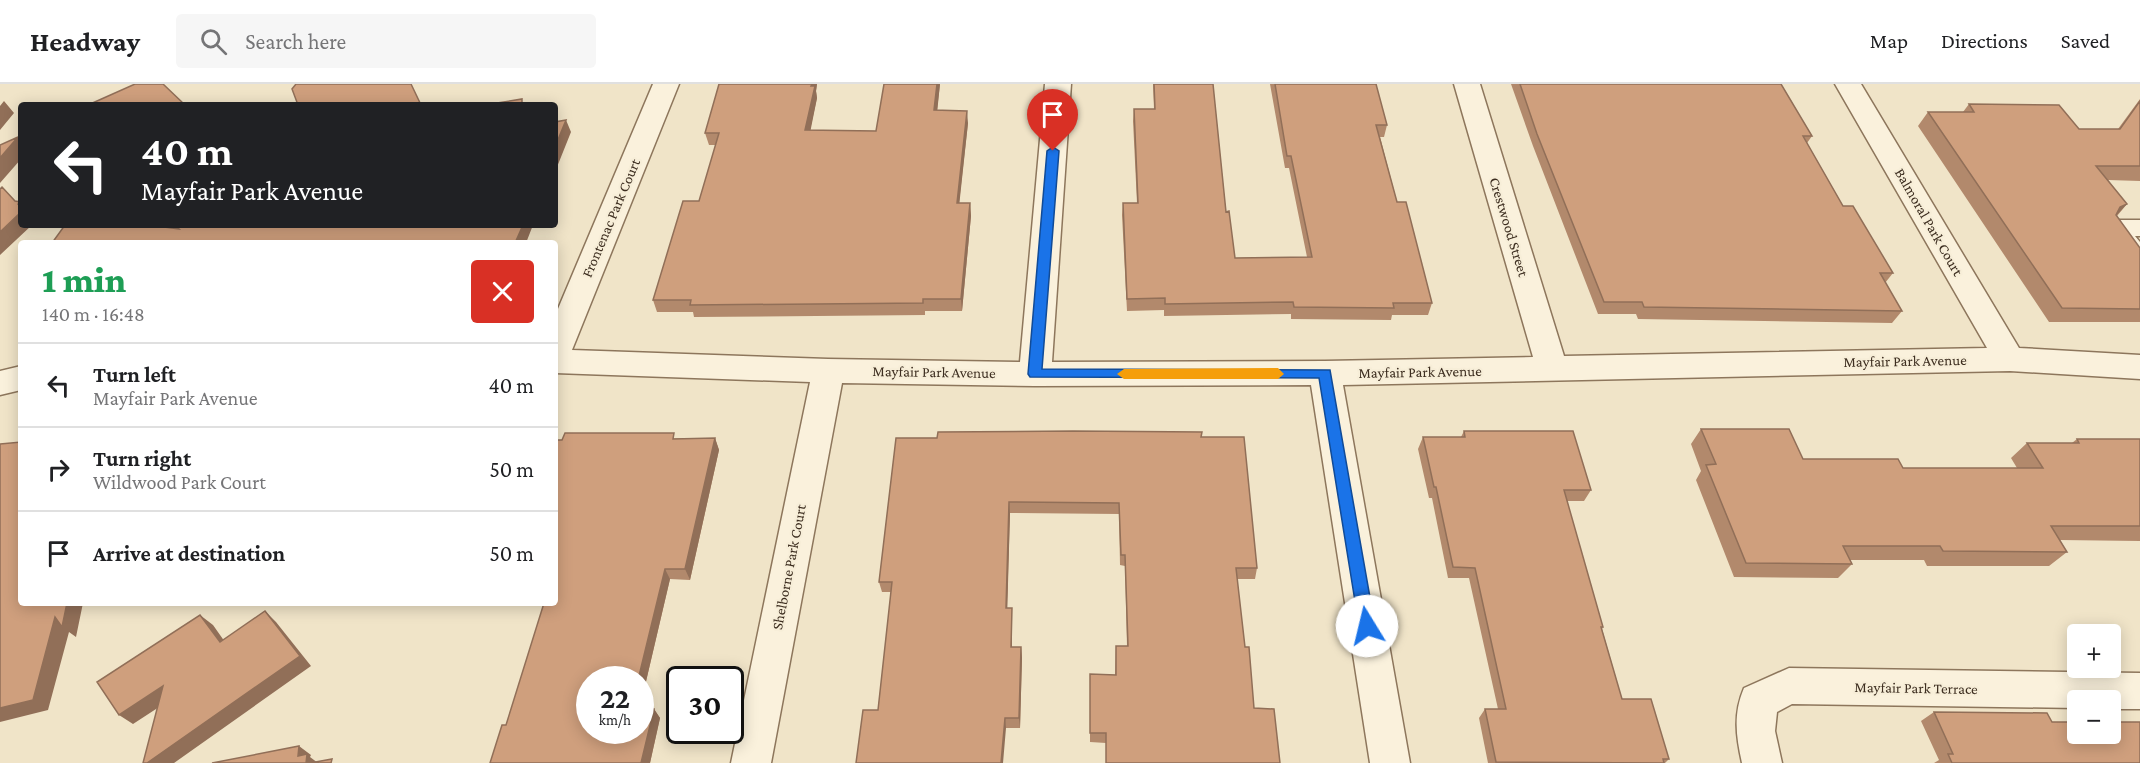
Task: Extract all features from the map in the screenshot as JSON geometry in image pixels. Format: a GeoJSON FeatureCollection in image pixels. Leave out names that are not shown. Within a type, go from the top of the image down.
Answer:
{"type":"FeatureCollection","features":[{"type":"Feature","properties":{"kind":"street","name":"Frontenac Park Court"},"geometry":{"type":"LineString","coordinates":[[558,346],[666,84]]}},
{"type":"Feature","properties":{"kind":"street"},"geometry":{"type":"LineString","coordinates":[[1035,374],[1058,84]]}},
{"type":"Feature","properties":{"kind":"street","name":"Crestwood Street"},"geometry":{"type":"LineString","coordinates":[[1467,84],[1552,369]]}},
{"type":"Feature","properties":{"kind":"street","name":"Balmoral Park Court"},"geometry":{"type":"LineString","coordinates":[[1848,84],[2010,359]]}},
{"type":"Feature","properties":{"kind":"street","name":"Mayfair Park Avenue"},"geometry":{"type":"LineString","coordinates":[[558,361],[828,371],[1035,374],[1325,373],[2010,359],[2140,367]]}},
{"type":"Feature","properties":{"kind":"street","name":"Shelborne Park Court"},"geometry":{"type":"LineString","coordinates":[[751,763],[828,371]]}},
{"type":"Feature","properties":{"kind":"street"},"geometry":{"type":"LineString","coordinates":[[1325,373],[1390,763]]}},
{"type":"Feature","properties":{"kind":"street"},"geometry":{"type":"LineString","coordinates":[[0,383],[18,379]]}},
{"type":"Feature","properties":{"kind":"street","name":"Mayfair Park Terrace"},"geometry":{"type":"LineString","coordinates":[[1762,763],[1755,731],[1758,701],[1789,686],[2140,691]]}},
{"type":"Feature","properties":{"kind":"lane"},"geometry":{"type":"LineString","coordinates":[[2140,228],[2117,228],[2140,260]]}},
{"type":"Feature","properties":{"kind":"building"},"geometry":{"type":"Polygon","coordinates":[[[135,84],[163,84],[182,102],[95,102],[135,84]]]}},
{"type":"Feature","properties":{"kind":"building"},"geometry":{"type":"Polygon","coordinates":[[[296,84],[411,84],[420,102],[297,102],[292,89],[296,84]]]}},
{"type":"Feature","properties":{"kind":"building"},"geometry":{"type":"Polygon","coordinates":[[[719,84],[812,84],[811,86],[815,86],[805,130],[876,131],[884,84],[937,84],[934,110],[967,111],[957,203],[970,203],[961,299],[923,299],[923,303],[690,305],[691,300],[653,300],[683,201],[699,201],[719,133],[705,133],[719,84]]]}},
{"type":"Feature","properties":{"kind":"building"},"geometry":{"type":"Polygon","coordinates":[[[1154,84],[1213,84],[1226,212],[1229,211],[1235,258],[1312,257],[1291,156],[1287,156],[1275,84],[1376,84],[1387,125],[1376,125],[1397,202],[1406,202],[1432,303],[1393,303],[1394,308],[1294,307],[1293,302],[1165,304],[1165,298],[1127,299],[1123,203],[1138,203],[1134,109],[1155,109],[1154,84]]]}},
{"type":"Feature","properties":{"kind":"building"},"geometry":{"type":"Polygon","coordinates":[[[1520,84],[1781,84],[1812,136],[1803,136],[1843,206],[1853,206],[1893,273],[1880,273],[1902,311],[1644,307],[1642,302],[1604,302],[1537,134],[1520,84]]]}},
{"type":"Feature","properties":{"kind":"building"},"geometry":{"type":"Polygon","coordinates":[[[522,99],[522,102],[503,102],[522,99]]]}},
{"type":"Feature","properties":{"kind":"building"},"geometry":{"type":"Polygon","coordinates":[[[2140,101],[2140,166],[2096,166],[2127,204],[2120,207],[2116,215],[2140,248],[2140,309],[2062,308],[1928,112],[1974,112],[1969,104],[2059,105],[2079,129],[2120,129],[2140,101]]]}},
{"type":"Feature","properties":{"kind":"building"},"geometry":{"type":"Polygon","coordinates":[[[566,120],[558,140],[558,121],[566,120]]]}},
{"type":"Feature","properties":{"kind":"building"},"geometry":{"type":"Polygon","coordinates":[[[18,137],[0,158],[0,145],[18,137]]]}},
{"type":"Feature","properties":{"kind":"building"},"geometry":{"type":"Polygon","coordinates":[[[2,187],[18,202],[18,215],[0,232],[0,189],[2,187]]]}},
{"type":"Feature","properties":{"kind":"building"},"geometry":{"type":"Polygon","coordinates":[[[63,228],[522,228],[516,240],[54,240],[63,228]]]}},
{"type":"Feature","properties":{"kind":"building"},"geometry":{"type":"Polygon","coordinates":[[[1701,429],[1789,429],[1803,459],[1898,459],[1903,468],[2043,468],[2027,443],[2079,443],[2077,439],[2140,439],[2140,526],[2051,526],[2067,552],[1943,551],[1940,546],[1843,546],[1852,564],[1746,563],[1706,465],[1716,464],[1701,429]]]}},
{"type":"Feature","properties":{"kind":"building"},"geometry":{"type":"Polygon","coordinates":[[[1464,431],[1573,431],[1591,490],[1564,490],[1603,627],[1601,627],[1622,699],[1651,699],[1669,759],[1663,759],[1664,763],[1496,762],[1485,709],[1506,709],[1475,568],[1453,567],[1423,437],[1465,437],[1464,431]]]}},
{"type":"Feature","properties":{"kind":"building"},"geometry":{"type":"Polygon","coordinates":[[[938,432],[1202,432],[1201,437],[1244,437],[1257,568],[1236,568],[1245,647],[1249,647],[1254,708],[1274,709],[1280,763],[1106,763],[1106,733],[1090,733],[1090,674],[1116,675],[1116,646],[1128,646],[1125,555],[1121,555],[1119,503],[1009,502],[1006,608],[1012,608],[1011,647],[1021,647],[1019,718],[1005,718],[1001,763],[856,763],[863,710],[878,710],[892,582],[879,582],[896,438],[937,438],[938,432]]]}},
{"type":"Feature","properties":{"kind":"building"},"geometry":{"type":"Polygon","coordinates":[[[565,433],[674,433],[673,439],[715,438],[685,569],[665,569],[641,666],[576,666],[576,744],[646,744],[641,763],[490,763],[502,725],[506,725],[543,606],[558,606],[558,440],[562,440],[565,433]]]}},
{"type":"Feature","properties":{"kind":"building"},"geometry":{"type":"Polygon","coordinates":[[[18,442],[18,606],[66,606],[62,627],[55,617],[33,700],[0,708],[0,444],[18,442]]]}},
{"type":"Feature","properties":{"kind":"building"},"geometry":{"type":"Polygon","coordinates":[[[265,611],[300,656],[147,763],[143,763],[163,686],[119,715],[97,682],[200,615],[220,642],[265,611]]]}},
{"type":"Feature","properties":{"kind":"building"},"geometry":{"type":"Polygon","coordinates":[[[1934,712],[2047,713],[2052,722],[2067,722],[2067,744],[2121,744],[2121,722],[2140,722],[2140,763],[1952,763],[1948,754],[1953,754],[1934,712]]]}},
{"type":"Feature","properties":{"kind":"building"},"geometry":{"type":"Polygon","coordinates":[[[299,746],[298,756],[307,754],[306,763],[212,763],[299,746]]]}},
{"type":"Feature","properties":{"kind":"building"},"geometry":{"type":"Polygon","coordinates":[[[332,759],[331,763],[310,763],[332,759]]]}},
{"type":"Feature","properties":{"kind":"slow traffic"},"geometry":{"type":"LineString","coordinates":[[1124,374],[1278,374]]}},
{"type":"Feature","properties":{"kind":"route"},"geometry":{"type":"LineString","coordinates":[[1053,151],[1035,374],[1325,373],[1367,626]]}}]}
